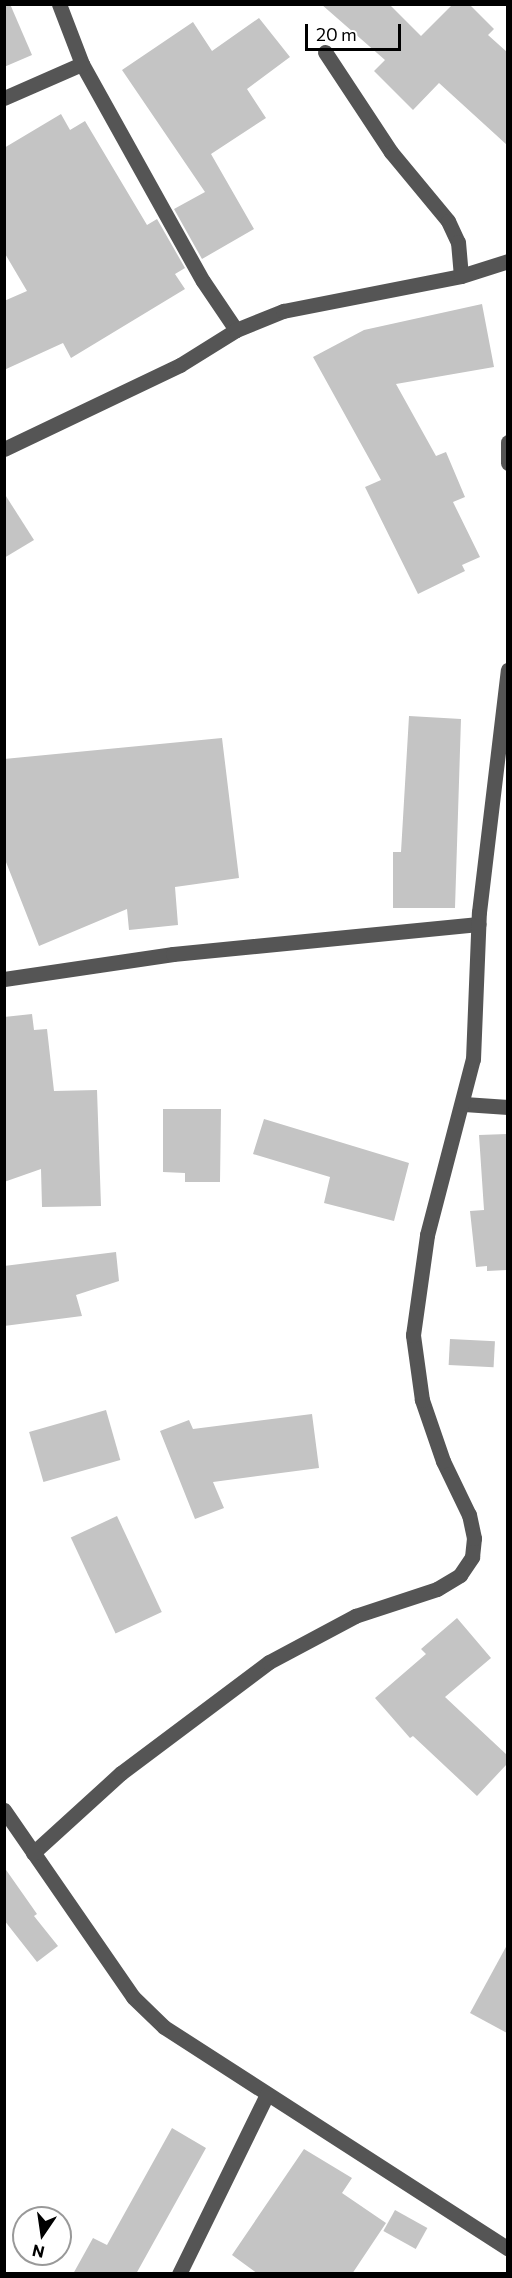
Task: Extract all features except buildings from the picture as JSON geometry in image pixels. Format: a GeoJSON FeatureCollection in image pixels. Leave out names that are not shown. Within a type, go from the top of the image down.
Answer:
{"type":"FeatureCollection","features":[{"type":"Feature","properties":{"kind":"street"},"geometry":{"type":"LineString","coordinates":[[59,4],[82,64],[204,281],[236,330]]}},
{"type":"Feature","properties":{"kind":"street"},"geometry":{"type":"LineString","coordinates":[[325,52],[391,152],[448,221],[458,242],[460,276]]}},
{"type":"Feature","properties":{"kind":"street"},"geometry":{"type":"LineString","coordinates":[[4,98],[82,64]]}},
{"type":"Feature","properties":{"kind":"street"},"geometry":{"type":"LineString","coordinates":[[4,449],[180,365],[236,330],[283,311],[460,276],[507,261]]}},
{"type":"Feature","properties":{"kind":"street"},"geometry":{"type":"LineString","coordinates":[[507,442],[507,463]]}},
{"type":"Feature","properties":{"kind":"street"},"geometry":{"type":"LineString","coordinates":[[33,1853],[121,1773],[269,1662],[355,1616],[437,1589],[460,1575],[472,1557],[474,1538],[469,1515],[443,1461],[422,1400],[413,1335],[427,1235],[464,1104],[473,1059],[479,924],[507,669]]}},
{"type":"Feature","properties":{"kind":"street"},"geometry":{"type":"LineString","coordinates":[[4,979],[173,954],[479,924]]}},
{"type":"Feature","properties":{"kind":"street"},"geometry":{"type":"LineString","coordinates":[[464,1104],[507,1107]]}},
{"type":"Feature","properties":{"kind":"street"},"geometry":{"type":"LineString","coordinates":[[4,1810],[133,1997],[164,2027],[507,2249]]}},
{"type":"Feature","properties":{"kind":"street"},"geometry":{"type":"LineString","coordinates":[[179,2274],[267,2094]]}}]}
